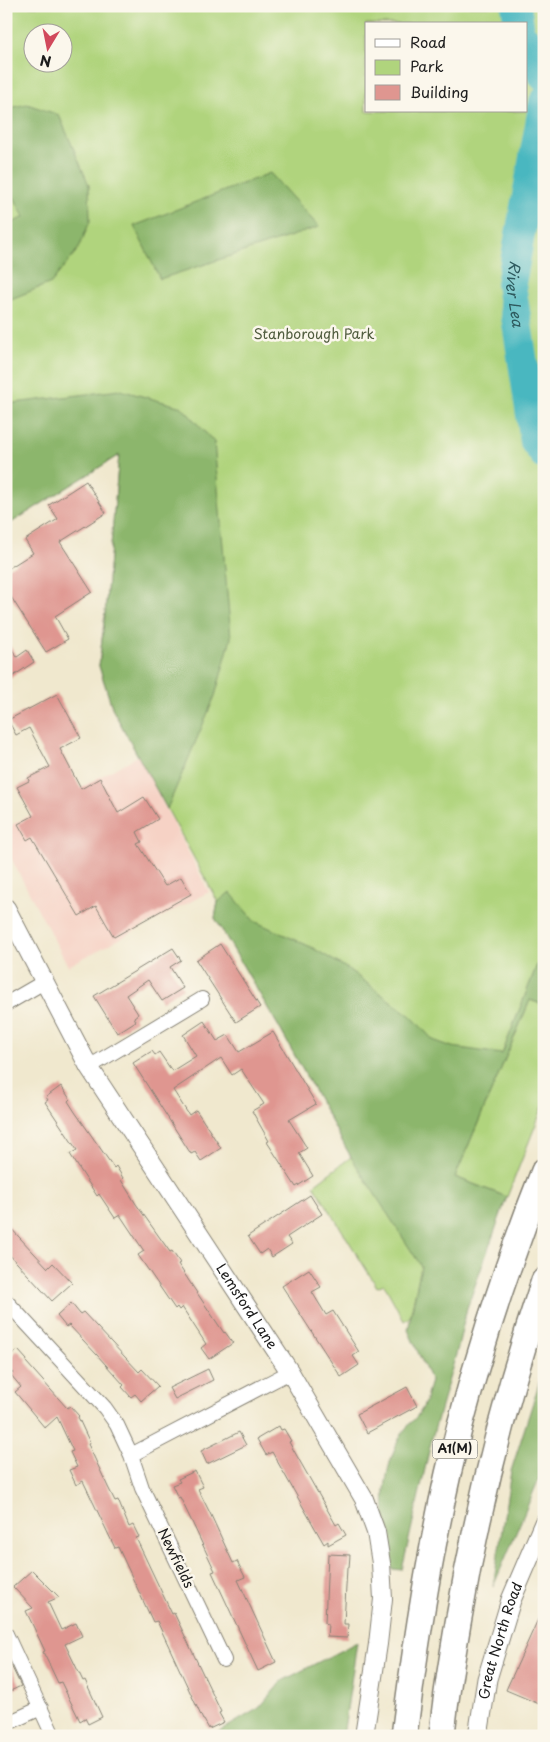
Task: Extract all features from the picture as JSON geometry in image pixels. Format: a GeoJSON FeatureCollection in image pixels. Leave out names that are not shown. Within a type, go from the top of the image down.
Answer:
{"type":"FeatureCollection","features":[{"type":"Feature","properties":{"kind":"highway","name":"A1(M)"},"geometry":{"type":"LineString","coordinates":[[404,1736],[418,1626],[448,1473],[504,1278],[544,1171]]}},
{"type":"Feature","properties":{"kind":"highway","name":"A1(M)"},"geometry":{"type":"LineString","coordinates":[[442,1736],[450,1670],[486,1478],[503,1413],[544,1281]]}},
{"type":"Feature","properties":{"kind":"main road","name":"Great North Road"},"geometry":{"type":"LineString","coordinates":[[478,1736],[487,1679],[509,1609],[544,1523]]}},
{"type":"Feature","properties":{"kind":"street","name":"Lemsford Lane"},"geometry":{"type":"LineString","coordinates":[[6,908],[89,1067],[290,1372],[364,1499],[376,1532],[381,1563],[383,1598],[364,1736]]}},
{"type":"Feature","properties":{"kind":"street"},"geometry":{"type":"LineString","coordinates":[[6,1004],[44,982]]}},
{"type":"Feature","properties":{"kind":"street"},"geometry":{"type":"LineString","coordinates":[[89,1067],[202,999]]}},
{"type":"Feature","properties":{"kind":"street","name":"Newfields"},"geometry":{"type":"LineString","coordinates":[[6,1301],[105,1408],[116,1425],[131,1455],[142,1488],[224,1660]]}},
{"type":"Feature","properties":{"kind":"street"},"geometry":{"type":"LineString","coordinates":[[131,1455],[290,1372]]}},
{"type":"Feature","properties":{"kind":"street"},"geometry":{"type":"LineString","coordinates":[[6,1634],[52,1731]]}},
{"type":"Feature","properties":{"kind":"street"},"geometry":{"type":"LineString","coordinates":[[6,1724],[41,1708]]}},
{"type":"Feature","properties":{"kind":"shaded area"},"geometry":{"type":"Polygon","coordinates":[[[138,756],[209,892],[68,966],[6,849],[6,828],[138,756]]]}},
{"type":"Feature","properties":{"kind":"green space","name":"Stanborough Park"},"geometry":{"type":"Polygon","coordinates":[[[6,6],[544,6],[544,947],[502,1055],[442,1190],[421,1267],[410,1317],[404,1321],[384,1284],[377,1287],[314,1185],[351,1157],[279,1027],[215,918],[218,902],[113,710],[99,666],[119,455],[6,526],[6,6]]]}},
{"type":"Feature","properties":{"kind":"green space"},"geometry":{"type":"Polygon","coordinates":[[[27,104],[59,115],[89,185],[90,221],[79,248],[51,283],[6,301],[6,226],[24,217],[6,181],[6,109],[27,104]]]}},
{"type":"Feature","properties":{"kind":"green space"},"geometry":{"type":"Polygon","coordinates":[[[270,173],[319,227],[160,279],[134,226],[270,173]]]}},
{"type":"Feature","properties":{"kind":"green space"},"geometry":{"type":"Polygon","coordinates":[[[120,390],[182,407],[214,442],[231,638],[215,696],[167,809],[113,710],[99,666],[119,455],[6,526],[6,404],[120,390]]]}},
{"type":"Feature","properties":{"kind":"green space"},"geometry":{"type":"Polygon","coordinates":[[[230,892],[254,921],[311,947],[348,969],[412,1017],[433,1040],[452,1047],[502,1054],[544,947],[544,1005],[530,1000],[455,1177],[507,1197],[467,1308],[457,1351],[432,1438],[402,1570],[392,1569],[386,1535],[385,1486],[393,1453],[402,1433],[423,1407],[431,1381],[408,1330],[421,1266],[351,1157],[279,1027],[215,918],[218,902],[230,892]]]}},
{"type":"Feature","properties":{"kind":"green space"},"geometry":{"type":"Polygon","coordinates":[[[530,1000],[544,1005],[544,1104],[507,1197],[455,1177],[530,1000]]]}},
{"type":"Feature","properties":{"kind":"green space"},"geometry":{"type":"Polygon","coordinates":[[[544,1368],[544,1467],[493,1587],[511,1471],[544,1368]]]}},
{"type":"Feature","properties":{"kind":"green space"},"geometry":{"type":"Polygon","coordinates":[[[357,1642],[343,1736],[212,1736],[259,1708],[282,1681],[357,1642]]]}},
{"type":"Feature","properties":{"kind":"building"},"geometry":{"type":"Polygon","coordinates":[[[86,481],[106,513],[60,542],[92,592],[55,616],[68,639],[46,652],[6,589],[6,570],[33,553],[25,540],[58,519],[49,505],[86,481]]]}},
{"type":"Feature","properties":{"kind":"building"},"geometry":{"type":"Polygon","coordinates":[[[6,640],[17,657],[27,650],[34,662],[6,681],[6,640]]]}},
{"type":"Feature","properties":{"kind":"building"},"geometry":{"type":"Polygon","coordinates":[[[57,694],[81,738],[60,749],[81,789],[100,778],[118,813],[144,797],[158,819],[137,832],[142,842],[138,844],[165,886],[181,877],[191,894],[114,937],[96,906],[79,916],[32,837],[27,840],[18,824],[33,816],[17,787],[29,781],[28,778],[50,767],[29,728],[16,735],[8,720],[57,694]]]}},
{"type":"Feature","properties":{"kind":"building"},"geometry":{"type":"Polygon","coordinates":[[[220,944],[260,1007],[236,1022],[196,960],[220,944]]]}},
{"type":"Feature","properties":{"kind":"building"},"geometry":{"type":"Polygon","coordinates":[[[173,948],[181,960],[170,967],[183,988],[162,1001],[148,980],[126,995],[138,1014],[134,1017],[136,1021],[117,1033],[94,996],[173,948]]]}},
{"type":"Feature","properties":{"kind":"building"},"geometry":{"type":"Polygon","coordinates":[[[204,1021],[217,1041],[228,1035],[239,1052],[273,1032],[316,1104],[289,1120],[307,1148],[299,1153],[313,1176],[296,1187],[267,1142],[269,1141],[252,1111],[264,1104],[241,1069],[232,1075],[221,1058],[173,1090],[189,1115],[196,1110],[221,1148],[201,1161],[195,1152],[191,1154],[133,1063],[152,1051],[155,1055],[159,1052],[172,1071],[196,1056],[183,1035],[204,1021]]]}},
{"type":"Feature","properties":{"kind":"building"},"geometry":{"type":"Polygon","coordinates":[[[61,1086],[70,1099],[68,1101],[75,1112],[114,1168],[116,1166],[123,1178],[121,1180],[136,1204],[170,1252],[172,1251],[193,1287],[224,1333],[233,1343],[209,1359],[201,1348],[206,1344],[182,1307],[179,1310],[177,1307],[175,1309],[138,1255],[144,1251],[120,1215],[115,1218],[99,1194],[97,1196],[70,1154],[77,1150],[45,1102],[48,1100],[46,1097],[61,1086]]]}},
{"type":"Feature","properties":{"kind":"building"},"geometry":{"type":"Polygon","coordinates":[[[310,1195],[322,1214],[287,1237],[292,1244],[272,1257],[267,1249],[260,1254],[248,1236],[310,1195]]]}},
{"type":"Feature","properties":{"kind":"building"},"geometry":{"type":"Polygon","coordinates":[[[6,1223],[48,1268],[53,1263],[72,1283],[52,1301],[6,1251],[6,1223]]]}},
{"type":"Feature","properties":{"kind":"building"},"geometry":{"type":"Polygon","coordinates":[[[309,1269],[321,1287],[312,1292],[326,1315],[333,1311],[359,1352],[353,1356],[359,1365],[341,1377],[282,1286],[309,1269]]]}},
{"type":"Feature","properties":{"kind":"building"},"geometry":{"type":"Polygon","coordinates":[[[71,1303],[80,1314],[83,1312],[139,1372],[142,1369],[158,1386],[141,1401],[135,1394],[131,1397],[122,1387],[124,1385],[97,1355],[69,1325],[66,1327],[57,1316],[71,1303]]]}},
{"type":"Feature","properties":{"kind":"building"},"geometry":{"type":"Polygon","coordinates":[[[18,1350],[27,1360],[26,1362],[67,1408],[70,1406],[79,1416],[90,1443],[88,1444],[108,1487],[115,1501],[118,1500],[129,1527],[133,1525],[139,1537],[136,1538],[172,1614],[174,1613],[224,1722],[209,1729],[203,1720],[157,1621],[153,1622],[118,1547],[115,1548],[83,1481],[76,1485],[69,1470],[77,1467],[70,1452],[73,1451],[57,1417],[45,1428],[15,1392],[21,1387],[11,1375],[13,1373],[6,1366],[6,1360],[18,1350]]]}},
{"type":"Feature","properties":{"kind":"building"},"geometry":{"type":"Polygon","coordinates":[[[208,1369],[213,1380],[175,1399],[169,1388],[208,1369]]]}},
{"type":"Feature","properties":{"kind":"building"},"geometry":{"type":"Polygon","coordinates":[[[407,1387],[417,1406],[367,1433],[357,1414],[407,1387]]]}},
{"type":"Feature","properties":{"kind":"building"},"geometry":{"type":"Polygon","coordinates":[[[279,1426],[281,1430],[284,1429],[291,1441],[289,1442],[336,1525],[339,1523],[346,1535],[328,1545],[328,1541],[324,1544],[272,1452],[266,1455],[257,1439],[279,1426]]]}},
{"type":"Feature","properties":{"kind":"building"},"geometry":{"type":"Polygon","coordinates":[[[239,1432],[246,1445],[207,1464],[201,1451],[239,1432]]]}},
{"type":"Feature","properties":{"kind":"building"},"geometry":{"type":"Polygon","coordinates":[[[195,1471],[203,1487],[198,1489],[233,1563],[237,1561],[245,1577],[238,1580],[276,1662],[258,1671],[212,1572],[215,1571],[180,1497],[178,1498],[172,1485],[180,1482],[178,1479],[195,1471]]]}},
{"type":"Feature","properties":{"kind":"building"},"geometry":{"type":"Polygon","coordinates":[[[328,1554],[350,1555],[349,1568],[347,1568],[344,1624],[348,1624],[347,1638],[327,1637],[328,1624],[325,1623],[328,1554]]]}},
{"type":"Feature","properties":{"kind":"building"},"geometry":{"type":"Polygon","coordinates":[[[32,1570],[59,1597],[48,1602],[61,1630],[76,1623],[82,1636],[65,1644],[83,1681],[85,1680],[102,1717],[88,1724],[85,1718],[80,1721],[61,1682],[58,1683],[43,1652],[45,1651],[26,1611],[33,1608],[13,1587],[32,1570]]]}},
{"type":"Feature","properties":{"kind":"building"},"geometry":{"type":"Polygon","coordinates":[[[544,1606],[544,1706],[506,1690],[544,1606]]]}},
{"type":"Feature","properties":{"kind":"building"},"geometry":{"type":"Polygon","coordinates":[[[6,1655],[21,1686],[6,1693],[6,1655]]]}},
{"type":"Feature","properties":{"kind":"waterway","name":"River Lea"},"geometry":{"type":"LineString","coordinates":[[516,6],[519,22]]}},
{"type":"Feature","properties":{"kind":"waterway","name":"River Lea"},"geometry":{"type":"LineString","coordinates":[[528,44],[544,77]]}},
{"type":"Feature","properties":{"kind":"waterway","name":"River Lea"},"geometry":{"type":"LineString","coordinates":[[544,102],[511,284],[535,442],[544,454]]}}]}
